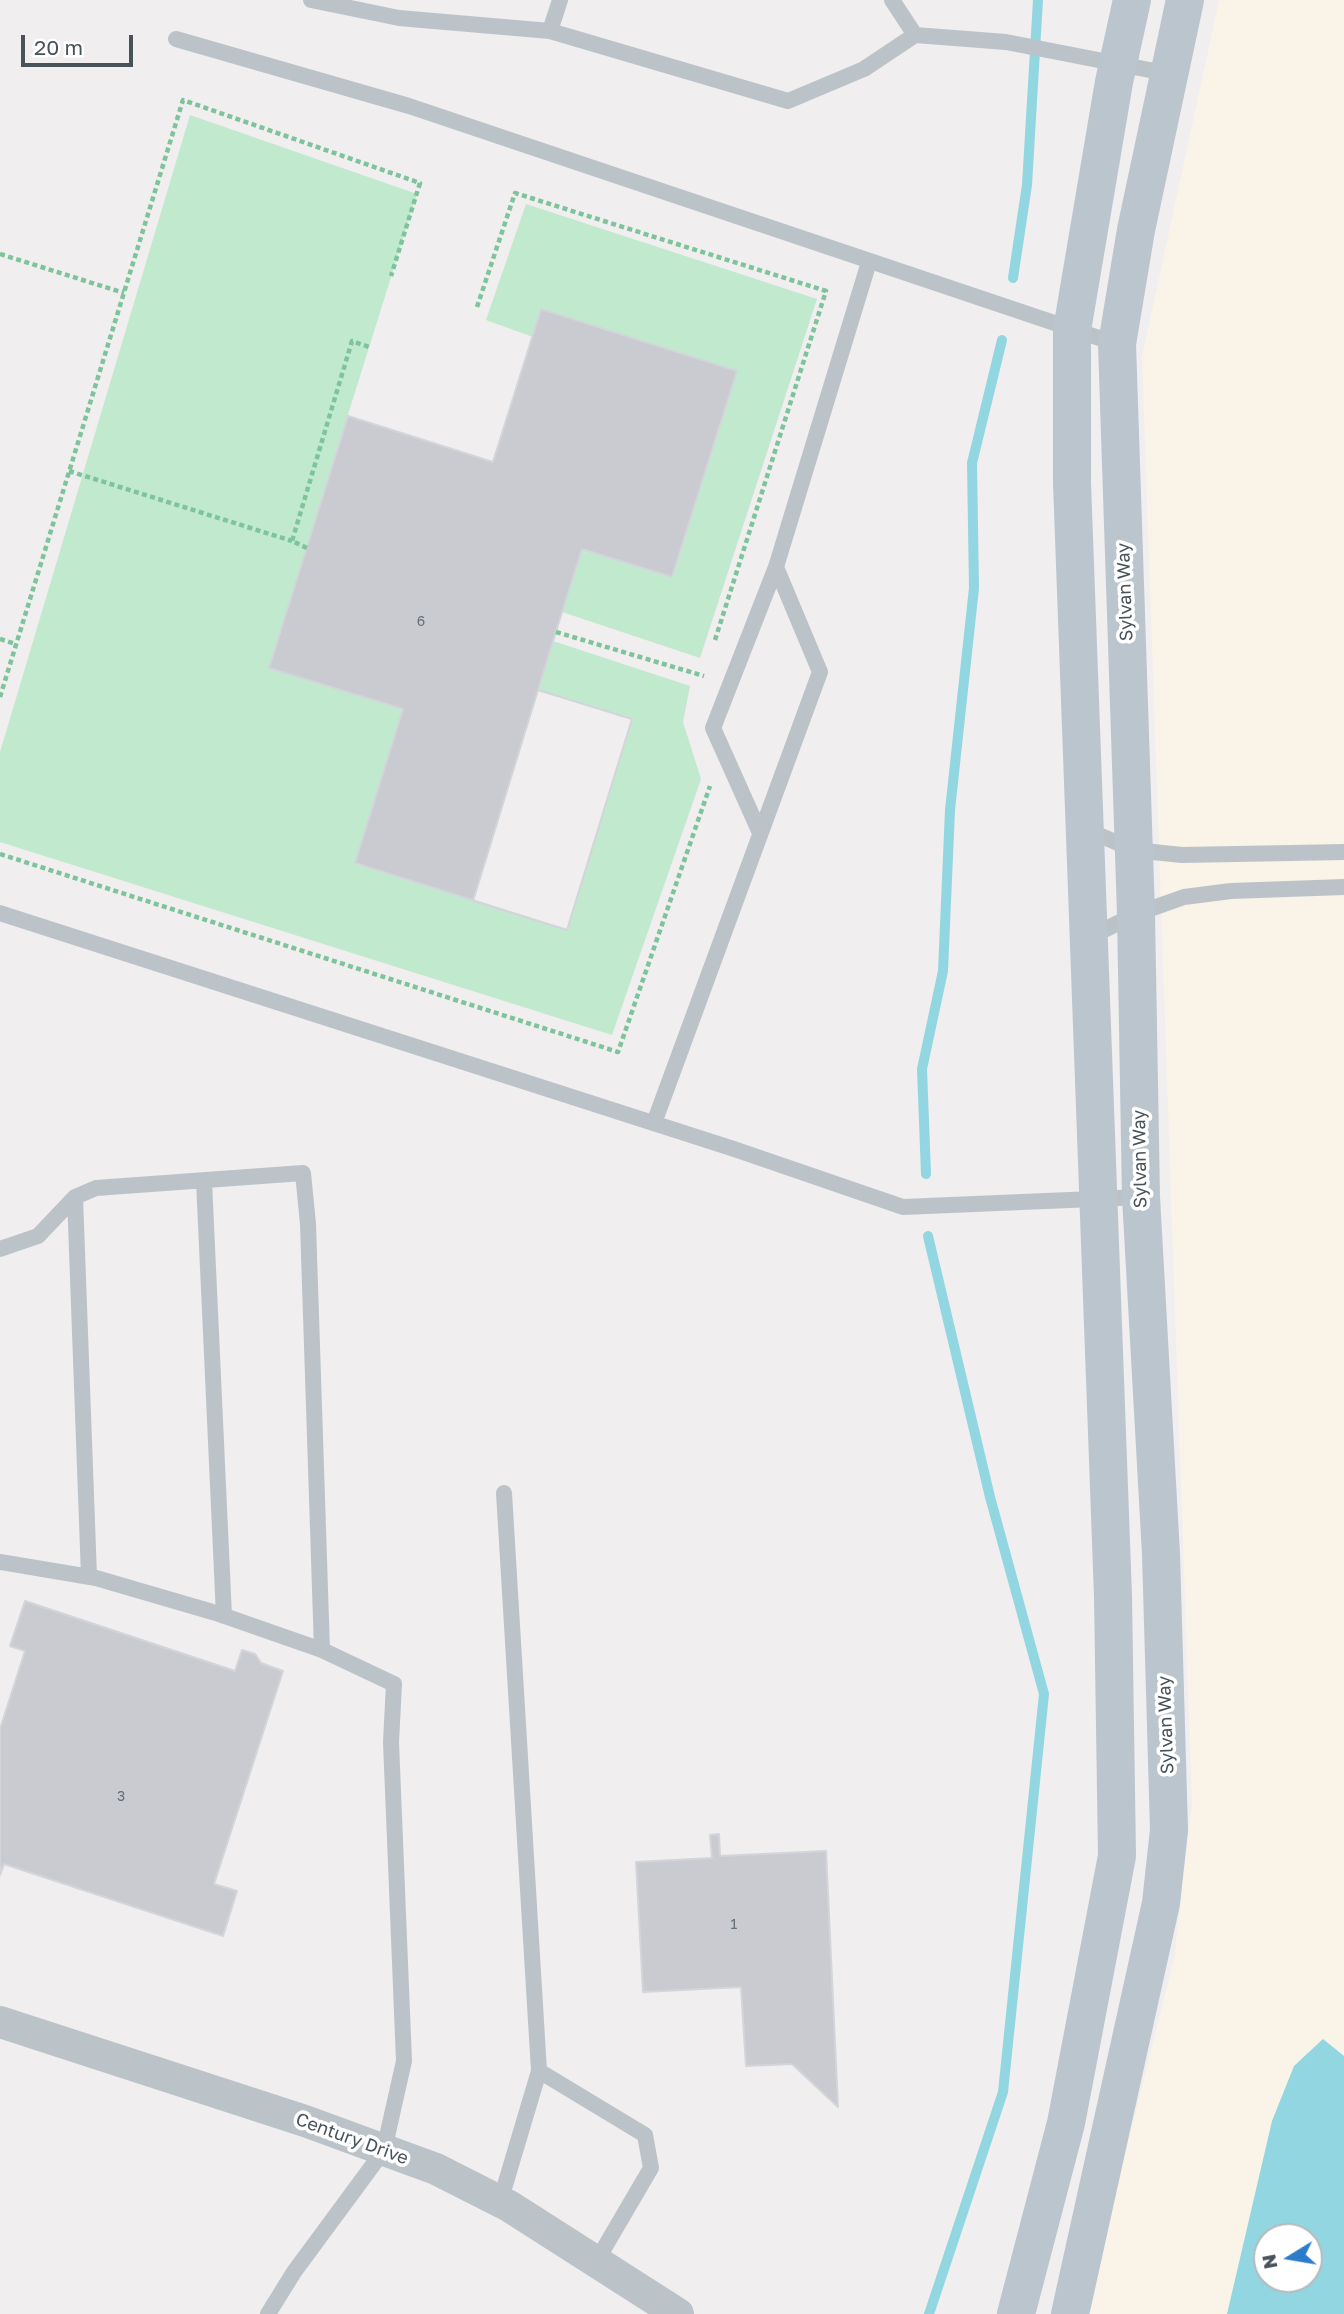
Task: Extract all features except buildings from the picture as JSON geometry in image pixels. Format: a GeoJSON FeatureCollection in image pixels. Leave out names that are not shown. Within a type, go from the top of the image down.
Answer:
{"type":"FeatureCollection","features":[{"type":"Feature","properties":{"kind":"street"},"geometry":{"type":"LineString","coordinates":[[1016,2314],[1066,2123],[1117,1856],[1113,1595],[1072,483],[1072,330],[1132,0]]}},
{"type":"Feature","properties":{"kind":"street","name":"Sylvan Way"},"geometry":{"type":"LineString","coordinates":[[1070,2314],[1161,1903],[1169,1830],[1161,1554],[1140,1198],[1136,914],[1117,344],[1136,230],[1185,0]]}},
{"type":"Feature","properties":{"kind":"street","name":"Century Drive"},"geometry":{"type":"LineString","coordinates":[[0,2022],[305,2121],[436,2169],[500,2202],[678,2314]]}},
{"type":"Feature","properties":{"kind":"lane"},"geometry":{"type":"LineString","coordinates":[[311,0],[399,18],[550,31],[788,101],[864,69],[915,35],[1006,41],[1170,74]]}},
{"type":"Feature","properties":{"kind":"lane"},"geometry":{"type":"LineString","coordinates":[[550,31],[560,0]]}},
{"type":"Feature","properties":{"kind":"lane"},"geometry":{"type":"LineString","coordinates":[[892,0],[915,35]]}},
{"type":"Feature","properties":{"kind":"lane"},"geometry":{"type":"LineString","coordinates":[[176,39],[409,106],[1117,344]]}},
{"type":"Feature","properties":{"kind":"lane"},"geometry":{"type":"LineString","coordinates":[[760,833],[713,728],[776,567],[869,262]]}},
{"type":"Feature","properties":{"kind":"lane"},"geometry":{"type":"LineString","coordinates":[[654,1123],[820,672],[776,567]]}},
{"type":"Feature","properties":{"kind":"lane"},"geometry":{"type":"LineString","coordinates":[[1084,829],[1133,850],[1230,856],[1344,852]]}},
{"type":"Feature","properties":{"kind":"lane"},"geometry":{"type":"LineString","coordinates":[[1088,938],[1136,914],[1184,897],[1231,891],[1344,887]]}},
{"type":"Feature","properties":{"kind":"lane"},"geometry":{"type":"LineString","coordinates":[[0,913],[654,1123],[903,1207],[1140,1198]]}},
{"type":"Feature","properties":{"kind":"lane"},"geometry":{"type":"LineString","coordinates":[[0,1249],[38,1236],[75,1197],[96,1188],[303,1173],[308,1224],[322,1650]]}},
{"type":"Feature","properties":{"kind":"lane"},"geometry":{"type":"LineString","coordinates":[[204,1181],[224,1616]]}},
{"type":"Feature","properties":{"kind":"lane"},"geometry":{"type":"LineString","coordinates":[[75,1197],[89,1576]]}},
{"type":"Feature","properties":{"kind":"lane"},"geometry":{"type":"LineString","coordinates":[[500,2202],[539,2071],[504,1493]]}},
{"type":"Feature","properties":{"kind":"lane"},"geometry":{"type":"LineString","coordinates":[[0,1562],[89,1576],[224,1616],[322,1650],[394,1684],[391,1742],[404,2061],[384,2150],[294,2272],[268,2314]]}},
{"type":"Feature","properties":{"kind":"lane"},"geometry":{"type":"LineString","coordinates":[[539,2071],[645,2135],[651,2168],[596,2262]]}},
{"type":"Feature","properties":{"kind":"path"},"geometry":{"type":"LineString","coordinates":[[0,697],[183,100],[421,183],[391,276]]}},
{"type":"Feature","properties":{"kind":"path"},"geometry":{"type":"LineString","coordinates":[[477,307],[515,193],[826,291],[712,649]]}},
{"type":"Feature","properties":{"kind":"path"},"geometry":{"type":"LineString","coordinates":[[0,254],[124,293]]}},
{"type":"Feature","properties":{"kind":"path"},"geometry":{"type":"LineString","coordinates":[[292,541],[352,341],[369,347]]}},
{"type":"Feature","properties":{"kind":"path"},"geometry":{"type":"LineString","coordinates":[[69,471],[307,548]]}},
{"type":"Feature","properties":{"kind":"path"},"geometry":{"type":"LineString","coordinates":[[556,632],[704,676]]}},
{"type":"Feature","properties":{"kind":"path"},"geometry":{"type":"LineString","coordinates":[[0,639],[16,644]]}},
{"type":"Feature","properties":{"kind":"path"},"geometry":{"type":"LineString","coordinates":[[701,687],[708,662]]}},
{"type":"Feature","properties":{"kind":"path"},"geometry":{"type":"LineString","coordinates":[[0,855],[618,1052],[712,782]]}},
{"type":"Feature","properties":{"kind":"shaded area"},"geometry":{"type":"Polygon","coordinates":[[[1219,0],[1344,0],[1344,2314],[1085,2314],[1174,1959],[1192,1804],[1142,357],[1219,0]]]}},
{"type":"Feature","properties":{"kind":"green space"},"geometry":{"type":"Polygon","coordinates":[[[190,115],[417,194],[269,667],[403,709],[355,864],[567,930],[632,720],[538,690],[553,641],[690,686],[683,722],[701,779],[612,1035],[0,842],[0,752],[190,115]]]}},
{"type":"Feature","properties":{"kind":"green space"},"geometry":{"type":"Polygon","coordinates":[[[526,204],[817,299],[700,658],[562,612],[582,549],[673,577],[737,371],[541,309],[533,337],[486,320],[526,204]]]}},
{"type":"Feature","properties":{"kind":"water"},"geometry":{"type":"Polygon","coordinates":[[[1323,2039],[1344,2056],[1344,2314],[1227,2314],[1272,2121],[1294,2066],[1323,2039]]]}},
{"type":"Feature","properties":{"kind":"waterway"},"geometry":{"type":"LineString","coordinates":[[1013,278],[1027,185],[1038,0]]}},
{"type":"Feature","properties":{"kind":"waterway"},"geometry":{"type":"LineString","coordinates":[[926,1174],[922,1069],[943,971],[950,810],[974,588],[972,463],[1002,340]]}},
{"type":"Feature","properties":{"kind":"waterway"},"geometry":{"type":"LineString","coordinates":[[928,1236],[990,1497],[1044,1694],[1003,2092],[929,2314]]}}]}
